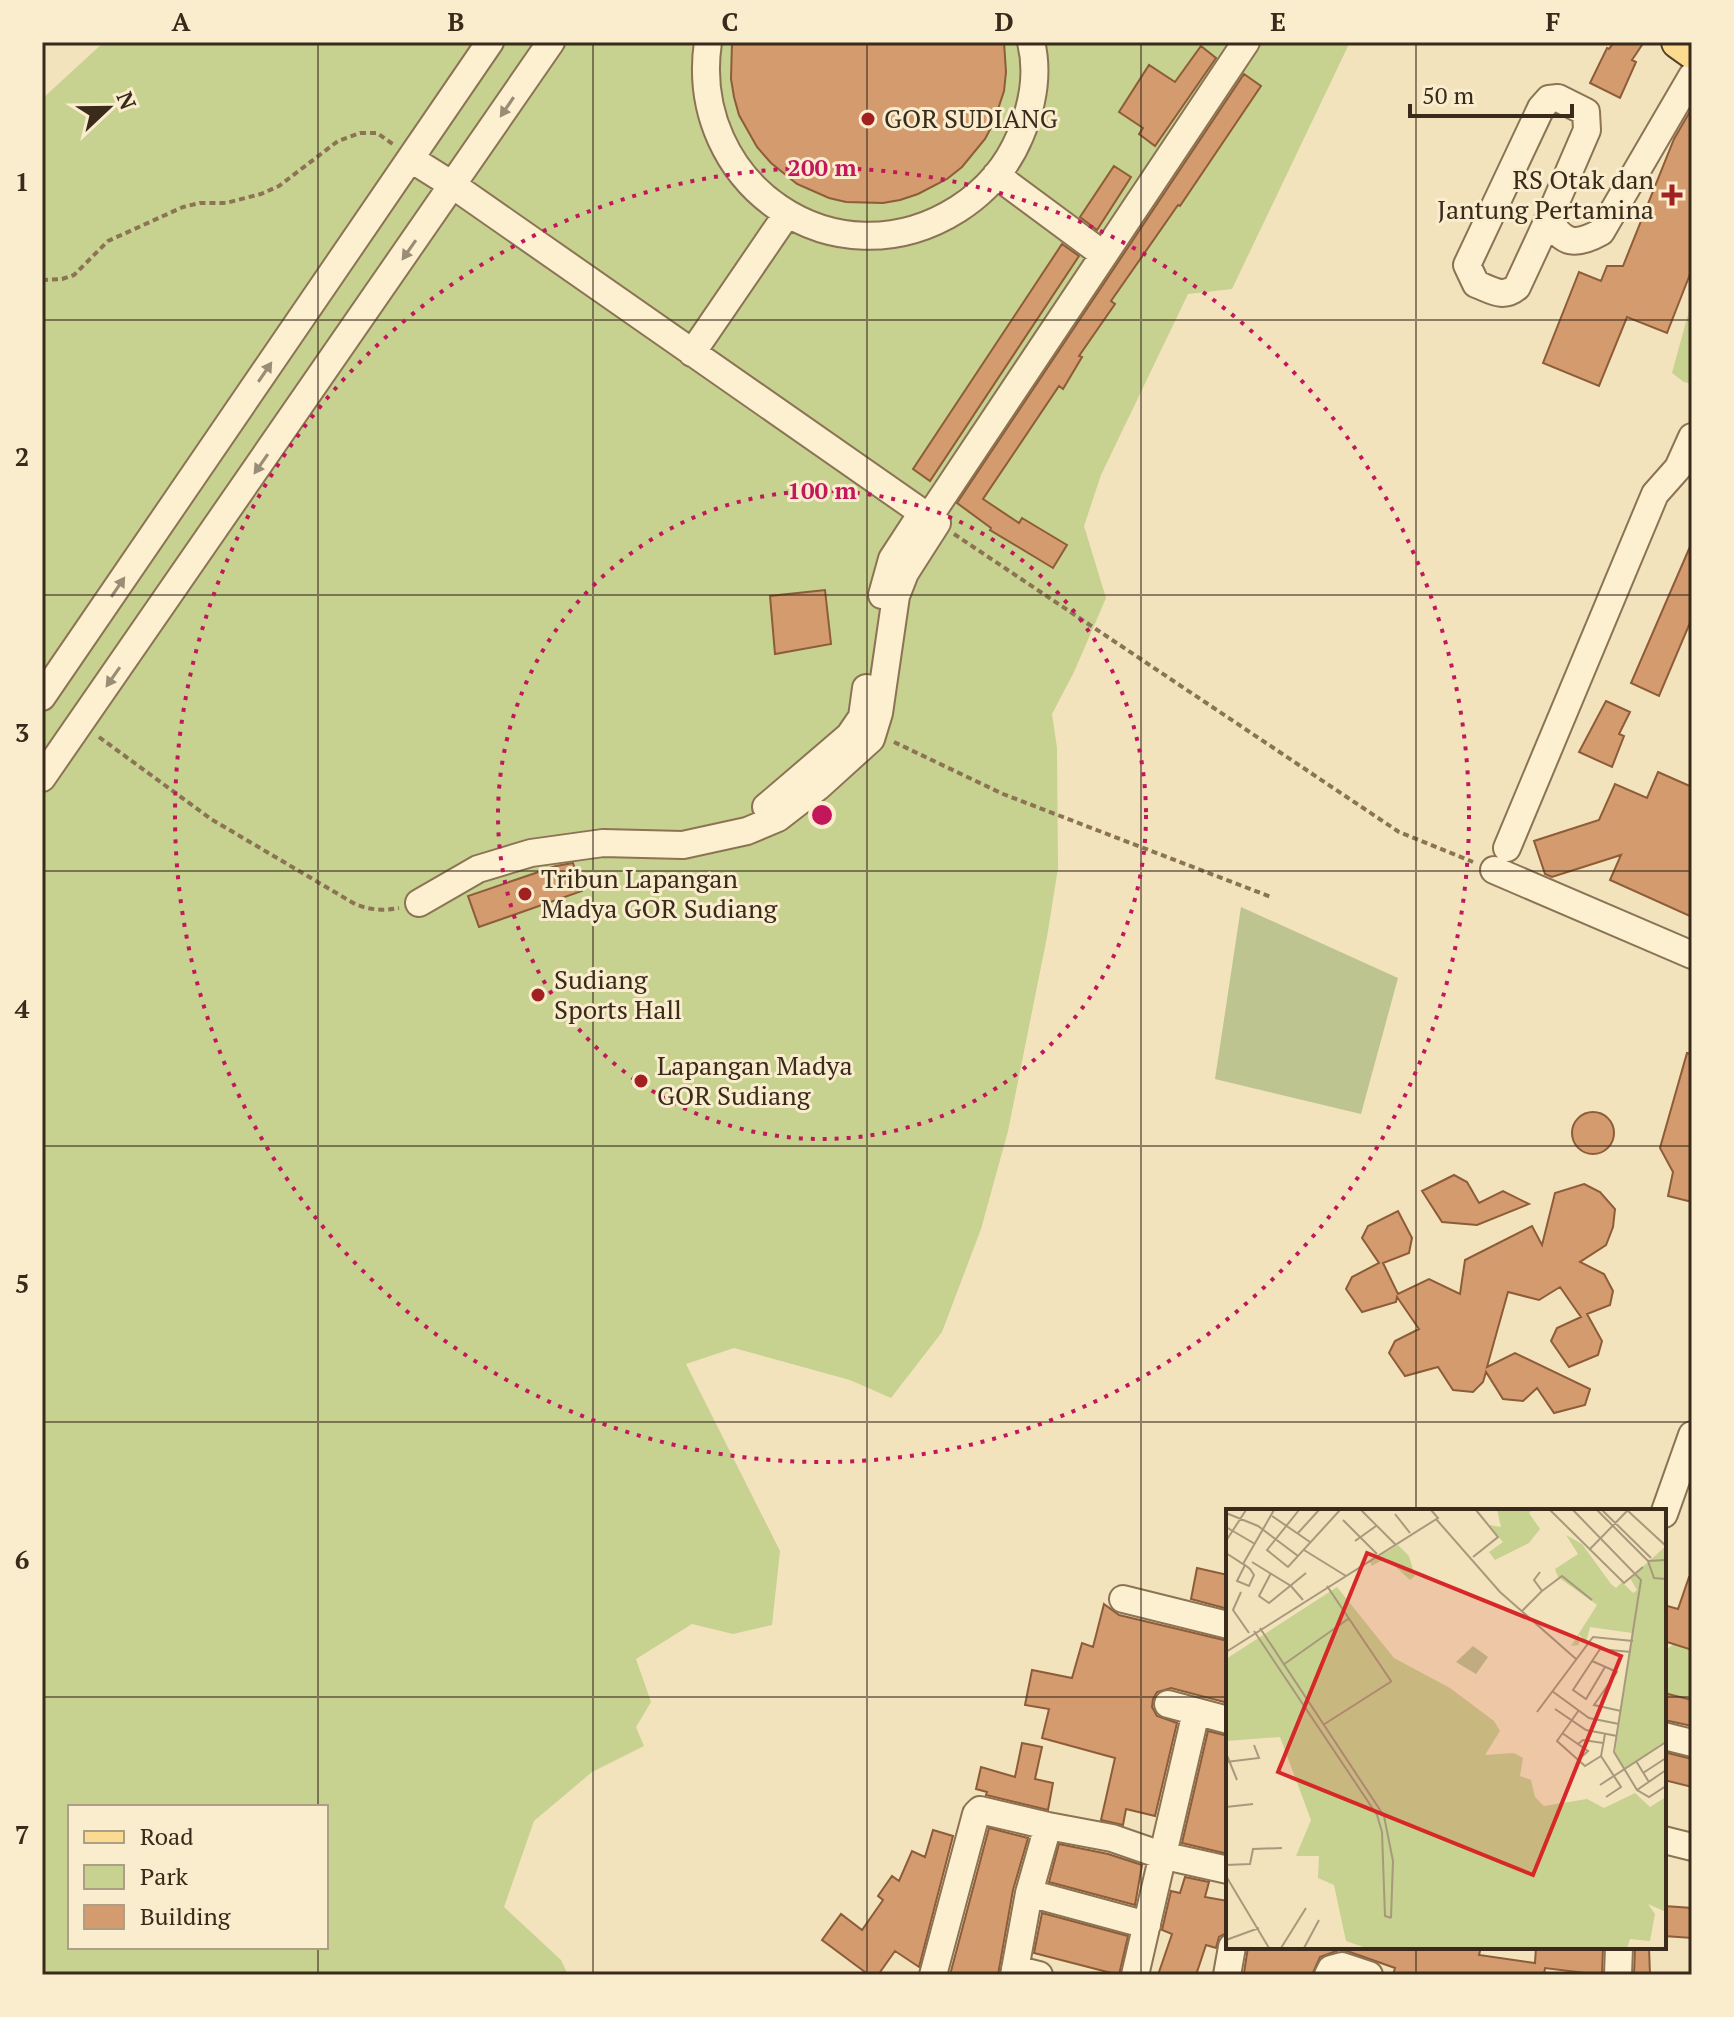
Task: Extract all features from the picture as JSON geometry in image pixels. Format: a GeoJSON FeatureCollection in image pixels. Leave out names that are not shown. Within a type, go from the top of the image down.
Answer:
{"type":"FeatureCollection","features":[{"type":"Feature","properties":{"kind":"main road"},"geometry":{"type":"LineString","coordinates":[[1678,42],[1692,52]]}},
{"type":"Feature","properties":{"kind":"street"},"geometry":{"type":"LineString","coordinates":[[42,697],[490,42]]}},
{"type":"Feature","properties":{"kind":"street"},"geometry":{"type":"LineString","coordinates":[[42,778],[551,42]]}},
{"type":"Feature","properties":{"kind":"street"},"geometry":{"type":"LineString","coordinates":[[708,42],[704,67],[709,111],[725,152],[752,187],[787,214],[834,233],[886,236],[935,223],[979,196],[1012,157],[1031,109],[1035,57],[1031,42]]}},
{"type":"Feature","properties":{"kind":"street"},"geometry":{"type":"LineString","coordinates":[[747,831],[770,803],[849,736],[862,717],[876,620],[892,559],[929,517],[1104,255],[1236,45]]}},
{"type":"Feature","properties":{"kind":"street"},"geometry":{"type":"LineString","coordinates":[[1549,218],[1517,287],[1509,293],[1500,294],[1476,284],[1467,265],[1541,108],[1549,99],[1558,98],[1586,112],[1589,121],[1549,218],[1555,230],[1567,240],[1584,241],[1601,232],[1684,108],[1692,76]]}},
{"type":"Feature","properties":{"kind":"street"},"geometry":{"type":"LineString","coordinates":[[411,159],[929,517]]}},
{"type":"Feature","properties":{"kind":"street"},"geometry":{"type":"LineString","coordinates":[[996,175],[1104,255]]}},
{"type":"Feature","properties":{"kind":"street"},"geometry":{"type":"LineString","coordinates":[[692,353],[787,214]]}},
{"type":"Feature","properties":{"kind":"street"},"geometry":{"type":"LineString","coordinates":[[1692,437],[1685,471],[1655,494],[1501,859],[1692,955]]}},
{"type":"Feature","properties":{"kind":"street"},"geometry":{"type":"LineString","coordinates":[[419,903],[478,869],[531,853],[603,843],[683,845],[747,831],[778,818],[861,749],[874,732],[896,596],[929,517]]}},
{"type":"Feature","properties":{"kind":"street"},"geometry":{"type":"LineString","coordinates":[[1666,1509],[1692,1435]]}},
{"type":"Feature","properties":{"kind":"street"},"geometry":{"type":"LineString","coordinates":[[1123,1599],[1226,1625]]}},
{"type":"Feature","properties":{"kind":"street"},"geometry":{"type":"LineString","coordinates":[[1168,1704],[1226,1720]]}},
{"type":"Feature","properties":{"kind":"street"},"geometry":{"type":"LineString","coordinates":[[1135,1975],[1196,1712]]}},
{"type":"Feature","properties":{"kind":"street"},"geometry":{"type":"LineString","coordinates":[[1666,1736],[1692,1743]]}},
{"type":"Feature","properties":{"kind":"street"},"geometry":{"type":"LineString","coordinates":[[933,1975],[976,1814],[980,1810],[1112,1838],[1161,1855],[1226,1870]]}},
{"type":"Feature","properties":{"kind":"street"},"geometry":{"type":"LineString","coordinates":[[1023,1973],[1029,1893],[1048,1826]]}},
{"type":"Feature","properties":{"kind":"street"},"geometry":{"type":"LineString","coordinates":[[1666,1840],[1692,1847]]}},
{"type":"Feature","properties":{"kind":"street"},"geometry":{"type":"LineString","coordinates":[[1029,1893],[1147,1925]]}},
{"type":"Feature","properties":{"kind":"street"},"geometry":{"type":"LineString","coordinates":[[1227,1975],[1232,1949]]}},
{"type":"Feature","properties":{"kind":"street"},"geometry":{"type":"LineString","coordinates":[[1618,1975],[1619,1949]]}},
{"type":"Feature","properties":{"kind":"street"},"geometry":{"type":"LineString","coordinates":[[1328,1975],[1331,1969],[1342,1966],[1369,1975]]}},
{"type":"Feature","properties":{"kind":"path"},"geometry":{"type":"LineString","coordinates":[[42,280],[74,275],[108,241],[183,207],[200,203],[226,203],[261,194],[295,175],[312,158],[338,141],[360,133],[377,133],[411,159]]}},
{"type":"Feature","properties":{"kind":"path"},"geometry":{"type":"LineString","coordinates":[[929,517],[1399,832],[1501,859]]}},
{"type":"Feature","properties":{"kind":"path"},"geometry":{"type":"LineString","coordinates":[[81,724],[211,819],[355,904],[388,910],[419,903]]}},
{"type":"Feature","properties":{"kind":"path"},"geometry":{"type":"LineString","coordinates":[[874,732],[1003,794],[1271,897]]}},
{"type":"Feature","properties":{"kind":"green space","name":"Sudiang Sports Hall"},"geometry":{"type":"Polygon","coordinates":[[[104,42],[1350,42],[1232,289],[1188,294],[1101,475],[1084,526],[1106,598],[1052,714],[1057,748],[1058,868],[1047,937],[1008,1131],[981,1229],[942,1332],[891,1398],[850,1380],[734,1348],[686,1364],[780,1551],[772,1625],[733,1634],[692,1624],[636,1659],[651,1702],[636,1727],[644,1746],[592,1772],[534,1821],[504,1907],[561,1960],[568,1975],[42,1975],[42,99],[104,42]]]}},
{"type":"Feature","properties":{"kind":"green space"},"geometry":{"type":"Polygon","coordinates":[[[1692,300],[1692,384],[1672,373],[1692,300]]]}},
{"type":"Feature","properties":{"kind":"green space"},"geometry":{"type":"Polygon","coordinates":[[[1241,907],[1398,978],[1361,1114],[1215,1079],[1241,907]]]}},
{"type":"Feature","properties":{"kind":"green space"},"geometry":{"type":"Polygon","coordinates":[[[1674,1644],[1692,1650],[1692,1700],[1666,1694],[1667,1649],[1674,1644]]]}},
{"type":"Feature","properties":{"kind":"building","name":"GOR SUDIANG"},"geometry":{"type":"Polygon","coordinates":[[[732,42],[1004,42],[1004,91],[985,139],[962,167],[947,179],[900,200],[846,202],[797,184],[757,147],[739,115],[734,97],[732,42]]]}},
{"type":"Feature","properties":{"kind":"building"},"geometry":{"type":"Polygon","coordinates":[[[1614,42],[1644,42],[1632,60],[1636,62],[1620,98],[1590,83],[1607,48],[1614,42]]]}},
{"type":"Feature","properties":{"kind":"building"},"geometry":{"type":"Polygon","coordinates":[[[1201,46],[1216,58],[1155,146],[1139,134],[1143,128],[1119,112],[1149,65],[1175,82],[1201,46]]]}},
{"type":"Feature","properties":{"kind":"building"},"geometry":{"type":"Polygon","coordinates":[[[1244,74],[1261,86],[1111,301],[1115,304],[1079,356],[1082,357],[1063,389],[1059,386],[983,499],[1019,523],[1022,518],[1067,545],[1053,568],[990,530],[957,503],[1244,74]]]}},
{"type":"Feature","properties":{"kind":"building","name":"RS Otak dan Jantung Pertamina"},"geometry":{"type":"Polygon","coordinates":[[[1692,108],[1692,269],[1667,333],[1627,317],[1599,386],[1543,363],[1579,272],[1601,281],[1607,266],[1623,266],[1674,139],[1692,108]]]}},
{"type":"Feature","properties":{"kind":"building"},"geometry":{"type":"Polygon","coordinates":[[[1114,166],[1131,177],[1097,230],[1080,217],[1114,166]]]}},
{"type":"Feature","properties":{"kind":"building"},"geometry":{"type":"Polygon","coordinates":[[[1062,244],[1079,256],[930,481],[913,469],[1062,244]]]}},
{"type":"Feature","properties":{"kind":"building"},"geometry":{"type":"Polygon","coordinates":[[[1692,542],[1692,618],[1659,696],[1631,683],[1692,542]]]}},
{"type":"Feature","properties":{"kind":"building"},"geometry":{"type":"Polygon","coordinates":[[[825,590],[831,644],[775,654],[770,596],[825,590]]]}},
{"type":"Feature","properties":{"kind":"building"},"geometry":{"type":"Polygon","coordinates":[[[1606,701],[1630,712],[1619,734],[1624,736],[1612,767],[1579,752],[1606,701]]]}},
{"type":"Feature","properties":{"kind":"building"},"geometry":{"type":"Polygon","coordinates":[[[1658,772],[1692,787],[1692,917],[1610,880],[1621,855],[1552,877],[1545,874],[1534,841],[1599,820],[1615,784],[1647,798],[1658,772]]]}},
{"type":"Feature","properties":{"kind":"building","name":"Tribun Lapangan Madya GOR Sudiang"},"geometry":{"type":"Polygon","coordinates":[[[573,863],[582,891],[479,927],[468,896],[573,863]]]}},
{"type":"Feature","properties":{"kind":"building"},"geometry":{"type":"Polygon","coordinates":[[[1687,1053],[1692,1054],[1692,1202],[1668,1196],[1673,1172],[1660,1148],[1687,1053]]]}},
{"type":"Feature","properties":{"kind":"building"},"geometry":{"type":"Polygon","coordinates":[[[1593,1112],[1608,1118],[1614,1133],[1608,1148],[1593,1154],[1578,1148],[1572,1133],[1578,1118],[1593,1112]]]}},
{"type":"Feature","properties":{"kind":"building"},"geometry":{"type":"Polygon","coordinates":[[[1454,1175],[1467,1182],[1479,1203],[1503,1191],[1529,1204],[1477,1225],[1442,1222],[1422,1191],[1454,1175]]]}},
{"type":"Feature","properties":{"kind":"building"},"geometry":{"type":"Polygon","coordinates":[[[1584,1184],[1600,1192],[1615,1209],[1613,1227],[1606,1245],[1580,1262],[1604,1274],[1613,1291],[1610,1305],[1587,1314],[1602,1341],[1598,1355],[1569,1367],[1551,1341],[1557,1328],[1581,1317],[1560,1287],[1539,1300],[1508,1292],[1487,1367],[1515,1353],[1590,1389],[1585,1405],[1554,1413],[1537,1388],[1523,1401],[1503,1399],[1486,1372],[1483,1382],[1473,1392],[1453,1390],[1438,1367],[1405,1376],[1389,1353],[1395,1341],[1419,1329],[1397,1297],[1396,1302],[1362,1312],[1346,1289],[1352,1277],[1379,1263],[1362,1238],[1368,1226],[1398,1211],[1412,1238],[1409,1253],[1383,1263],[1398,1294],[1429,1279],[1460,1294],[1465,1260],[1532,1226],[1542,1245],[1555,1193],[1584,1184]]]}},
{"type":"Feature","properties":{"kind":"building"},"geometry":{"type":"Polygon","coordinates":[[[1197,1568],[1226,1575],[1226,1608],[1191,1599],[1197,1568]]]}},
{"type":"Feature","properties":{"kind":"building"},"geometry":{"type":"Polygon","coordinates":[[[1689,1577],[1692,1578],[1692,1650],[1666,1642],[1666,1606],[1678,1609],[1689,1577]]]}},
{"type":"Feature","properties":{"kind":"building"},"geometry":{"type":"Polygon","coordinates":[[[1104,1604],[1119,1615],[1226,1641],[1226,1702],[1171,1688],[1157,1692],[1153,1699],[1152,1707],[1157,1716],[1177,1723],[1155,1816],[1126,1809],[1123,1825],[1101,1820],[1115,1758],[1042,1738],[1049,1709],[1025,1705],[1032,1670],[1072,1678],[1082,1643],[1093,1647],[1104,1604]]]}},
{"type":"Feature","properties":{"kind":"building"},"geometry":{"type":"Polygon","coordinates":[[[1666,1694],[1692,1700],[1692,1726],[1666,1720],[1666,1694]]]}},
{"type":"Feature","properties":{"kind":"building"},"geometry":{"type":"Polygon","coordinates":[[[1208,1731],[1226,1736],[1226,1854],[1182,1843],[1208,1731]]]}},
{"type":"Feature","properties":{"kind":"building"},"geometry":{"type":"Polygon","coordinates":[[[1022,1743],[1042,1747],[1035,1779],[1053,1783],[1048,1810],[986,1795],[987,1792],[976,1789],[981,1767],[1015,1777],[1022,1743]]]}},
{"type":"Feature","properties":{"kind":"building"},"geometry":{"type":"Polygon","coordinates":[[[1666,1752],[1692,1759],[1692,1787],[1666,1780],[1666,1752]]]}},
{"type":"Feature","properties":{"kind":"building"},"geometry":{"type":"Polygon","coordinates":[[[989,1828],[1028,1838],[1013,1890],[998,1975],[950,1975],[989,1828]]]}},
{"type":"Feature","properties":{"kind":"building"},"geometry":{"type":"Polygon","coordinates":[[[933,1830],[953,1836],[919,1967],[895,1951],[878,1975],[869,1975],[822,1940],[841,1914],[862,1930],[883,1900],[878,1896],[892,1876],[899,1881],[912,1851],[925,1857],[933,1830]]]}},
{"type":"Feature","properties":{"kind":"building"},"geometry":{"type":"Polygon","coordinates":[[[1059,1844],[1142,1865],[1135,1905],[1049,1882],[1059,1844]]]}},
{"type":"Feature","properties":{"kind":"building"},"geometry":{"type":"Polygon","coordinates":[[[1185,1877],[1209,1882],[1205,1897],[1226,1901],[1226,1933],[1219,1937],[1216,1948],[1206,1945],[1196,1975],[1158,1975],[1172,1934],[1162,1930],[1171,1891],[1180,1893],[1185,1877]]]}},
{"type":"Feature","properties":{"kind":"building"},"geometry":{"type":"Polygon","coordinates":[[[1666,1906],[1692,1908],[1692,1938],[1666,1936],[1666,1906]]]}},
{"type":"Feature","properties":{"kind":"building"},"geometry":{"type":"Polygon","coordinates":[[[1042,1913],[1128,1936],[1119,1975],[1034,1953],[1042,1913]]]}},
{"type":"Feature","properties":{"kind":"building"},"geometry":{"type":"Polygon","coordinates":[[[1248,1949],[1480,1949],[1479,1955],[1535,1963],[1536,1949],[1603,1949],[1602,1975],[1545,1968],[1544,1975],[1393,1975],[1395,1968],[1339,1950],[1320,1957],[1312,1975],[1244,1973],[1248,1949]]]}},
{"type":"Feature","properties":{"kind":"building"},"geometry":{"type":"Polygon","coordinates":[[[1635,1949],[1649,1949],[1650,1975],[1634,1975],[1635,1949]]]}},
{"type":"Feature","properties":{"kind":"place","name":"GOR SUDIANG"},"geometry":{"type":"Point","coordinates":[868,119]}},
{"type":"Feature","properties":{"kind":"place","name":"RS Otak dan Jantung Pertamina"},"geometry":{"type":"Point","coordinates":[1672,195]}},
{"type":"Feature","properties":{"kind":"place","name":"Tribun Lapangan Madya GOR Sudiang"},"geometry":{"type":"Point","coordinates":[525,894]}},
{"type":"Feature","properties":{"kind":"place","name":"Sudiang Sports Hall"},"geometry":{"type":"Point","coordinates":[538,995]}},
{"type":"Feature","properties":{"kind":"place","name":"Lapangan Madya GOR Sudiang"},"geometry":{"type":"Point","coordinates":[641,1081]}}]}
